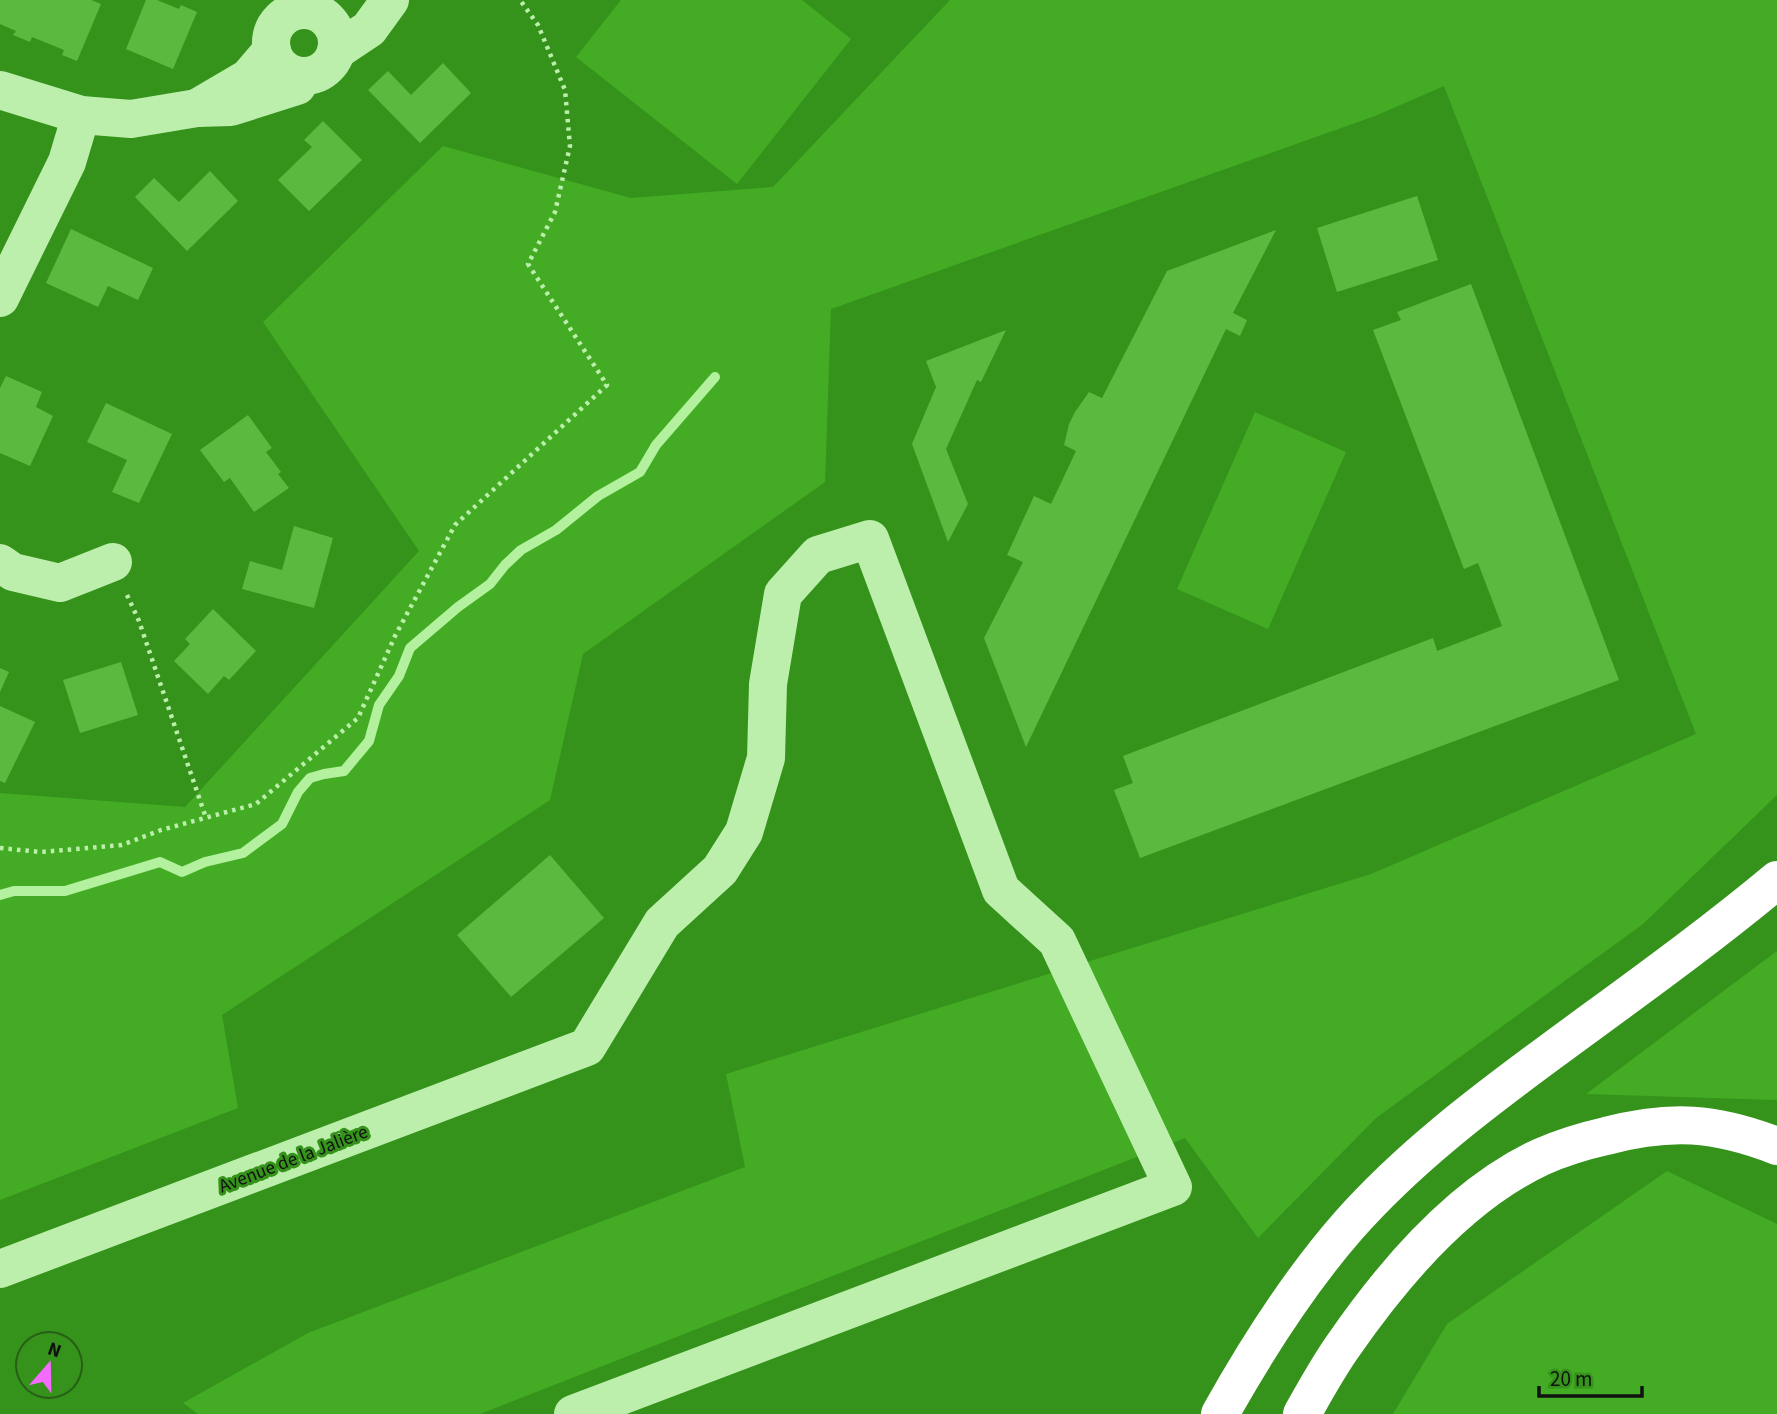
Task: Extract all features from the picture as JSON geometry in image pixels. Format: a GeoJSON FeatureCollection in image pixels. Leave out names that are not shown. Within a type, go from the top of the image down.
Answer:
{"type":"FeatureCollection","features":[{"type":"Feature","properties":{"kind":"highway"},"geometry":{"type":"LineString","coordinates":[[1220,1414],[1247,1364],[1284,1310],[1324,1254],[1371,1201],[1472,1110],[1693,948],[1777,880]]}},
{"type":"Feature","properties":{"kind":"highway"},"geometry":{"type":"LineString","coordinates":[[1302,1414],[1342,1347],[1413,1257],[1477,1197],[1540,1158],[1583,1142],[1661,1125],[1706,1125],[1751,1136],[1777,1146]]}},
{"type":"Feature","properties":{"kind":"street"},"geometry":{"type":"LineString","coordinates":[[337,22],[332,61],[324,69],[303,76],[292,74],[276,60],[271,40],[279,22],[279,7],[306,10],[337,22],[369,29],[390,0]]}},
{"type":"Feature","properties":{"kind":"street"},"geometry":{"type":"LineString","coordinates":[[197,108],[248,78],[272,50]]}},
{"type":"Feature","properties":{"kind":"street"},"geometry":{"type":"LineString","coordinates":[[0,90],[81,115],[131,119],[197,108],[231,107],[298,86],[303,76]]}},
{"type":"Feature","properties":{"kind":"street"},"geometry":{"type":"LineString","coordinates":[[0,298],[67,162],[81,115]]}},
{"type":"Feature","properties":{"kind":"street","name":"Avenue de la Jalière"},"geometry":{"type":"LineString","coordinates":[[0,1269],[587,1047],[662,923],[720,870],[744,832],[766,758],[768,684],[783,594],[818,555],[870,539],[1001,890],[1057,941],[1173,1187],[573,1414]]}},
{"type":"Feature","properties":{"kind":"street"},"geometry":{"type":"LineString","coordinates":[[0,563],[13,572],[60,583],[113,562]]}},
{"type":"Feature","properties":{"kind":"path"},"geometry":{"type":"LineString","coordinates":[[0,848],[41,852],[122,845],[161,830],[256,804],[358,718],[395,636],[455,525],[607,385],[528,264],[555,212],[570,146],[565,90],[538,25],[520,0]]}},
{"type":"Feature","properties":{"kind":"path"},"geometry":{"type":"LineString","coordinates":[[113,562],[138,621],[206,818]]}},
{"type":"Feature","properties":{"kind":"green space"},"geometry":{"type":"Polygon","coordinates":[[[621,0],[802,0],[851,39],[737,184],[576,57],[621,0]]]}},
{"type":"Feature","properties":{"kind":"green space"},"geometry":{"type":"Polygon","coordinates":[[[950,0],[1777,0],[1777,795],[1643,924],[1376,1118],[1258,1238],[1185,1138],[480,1414],[198,1414],[183,1403],[308,1333],[745,1167],[726,1074],[1371,874],[1696,734],[1444,86],[1375,116],[831,309],[825,482],[583,654],[550,800],[222,1015],[238,1108],[0,1200],[0,793],[185,807],[419,551],[263,322],[443,146],[631,198],[773,187],[950,0]]]}},
{"type":"Feature","properties":{"kind":"green space"},"geometry":{"type":"Polygon","coordinates":[[[1255,412],[1346,452],[1268,629],[1177,589],[1255,412]]]}},
{"type":"Feature","properties":{"kind":"green space"},"geometry":{"type":"Polygon","coordinates":[[[1777,951],[1777,1100],[1586,1094],[1777,951]]]}},
{"type":"Feature","properties":{"kind":"green space"},"geometry":{"type":"Polygon","coordinates":[[[1667,1171],[1777,1224],[1777,1414],[1393,1414],[1447,1324],[1667,1171]]]}},
{"type":"Feature","properties":{"kind":"building"},"geometry":{"type":"Polygon","coordinates":[[[0,0],[91,0],[101,4],[77,61],[62,55],[64,50],[32,37],[30,42],[13,35],[16,31],[0,24],[0,0]]]}},
{"type":"Feature","properties":{"kind":"building"},"geometry":{"type":"Polygon","coordinates":[[[146,0],[157,0],[179,9],[181,5],[197,12],[173,69],[126,49],[146,0]]]}},
{"type":"Feature","properties":{"kind":"building"},"geometry":{"type":"Polygon","coordinates":[[[443,63],[471,93],[420,143],[368,90],[388,71],[411,95],[443,63]]]}},
{"type":"Feature","properties":{"kind":"building"},"geometry":{"type":"Polygon","coordinates":[[[323,121],[362,160],[309,211],[278,180],[312,147],[304,140],[323,121]]]}},
{"type":"Feature","properties":{"kind":"building"},"geometry":{"type":"Polygon","coordinates":[[[210,171],[238,201],[187,251],[135,197],[154,178],[179,202],[210,171]]]}},
{"type":"Feature","properties":{"kind":"building"},"geometry":{"type":"Polygon","coordinates":[[[1417,196],[1438,260],[1337,292],[1317,228],[1417,196]]]}},
{"type":"Feature","properties":{"kind":"building"},"geometry":{"type":"Polygon","coordinates":[[[71,229],[153,268],[138,300],[108,286],[98,307],[46,283],[71,229]]]}},
{"type":"Feature","properties":{"kind":"building"},"geometry":{"type":"Polygon","coordinates":[[[1276,230],[1233,313],[1247,320],[1240,336],[1226,329],[1026,747],[984,638],[1023,562],[1007,555],[1034,496],[1051,504],[1076,451],[1064,445],[1069,424],[1089,392],[1102,398],[1167,271],[1276,230]]]}},
{"type":"Feature","properties":{"kind":"building"},"geometry":{"type":"Polygon","coordinates":[[[1471,284],[1619,680],[1140,858],[1114,790],[1133,783],[1123,756],[1433,638],[1437,651],[1502,626],[1478,563],[1464,569],[1373,330],[1401,320],[1397,312],[1471,284]]]}},
{"type":"Feature","properties":{"kind":"building"},"geometry":{"type":"Polygon","coordinates":[[[1006,330],[981,382],[977,380],[946,449],[968,504],[948,542],[912,444],[936,387],[926,361],[1006,330]]]}},
{"type":"Feature","properties":{"kind":"building"},"geometry":{"type":"Polygon","coordinates":[[[6,376],[42,392],[36,407],[53,416],[30,466],[0,453],[0,388],[6,376]]]}},
{"type":"Feature","properties":{"kind":"building"},"geometry":{"type":"Polygon","coordinates":[[[106,403],[172,434],[139,503],[112,492],[127,460],[87,442],[106,403]]]}},
{"type":"Feature","properties":{"kind":"building"},"geometry":{"type":"Polygon","coordinates":[[[248,415],[272,448],[266,452],[289,488],[254,512],[230,478],[224,482],[200,450],[248,415]]]}},
{"type":"Feature","properties":{"kind":"building"},"geometry":{"type":"Polygon","coordinates":[[[294,526],[333,538],[314,608],[242,589],[250,561],[282,570],[294,526]]]}},
{"type":"Feature","properties":{"kind":"building"},"geometry":{"type":"Polygon","coordinates":[[[213,609],[256,651],[229,680],[224,676],[208,694],[174,661],[190,644],[185,639],[213,609]]]}},
{"type":"Feature","properties":{"kind":"building"},"geometry":{"type":"Polygon","coordinates":[[[121,662],[138,715],[80,733],[63,680],[121,662]]]}},
{"type":"Feature","properties":{"kind":"building"},"geometry":{"type":"Polygon","coordinates":[[[0,668],[9,672],[0,692],[0,668]]]}},
{"type":"Feature","properties":{"kind":"building"},"geometry":{"type":"Polygon","coordinates":[[[0,706],[35,722],[5,783],[0,781],[0,706]]]}},
{"type":"Feature","properties":{"kind":"building"},"geometry":{"type":"Polygon","coordinates":[[[550,855],[604,918],[511,997],[457,935],[550,855]]]}},
{"type":"Feature","properties":{"kind":"waterway"},"geometry":{"type":"LineString","coordinates":[[0,895],[14,891],[65,891],[160,862],[182,872],[205,862],[243,853],[282,824],[298,792],[310,778],[344,771],[369,741],[379,705],[399,676],[410,648],[490,584],[521,550],[556,530],[598,496],[640,472],[656,445],[715,377]]}}]}
